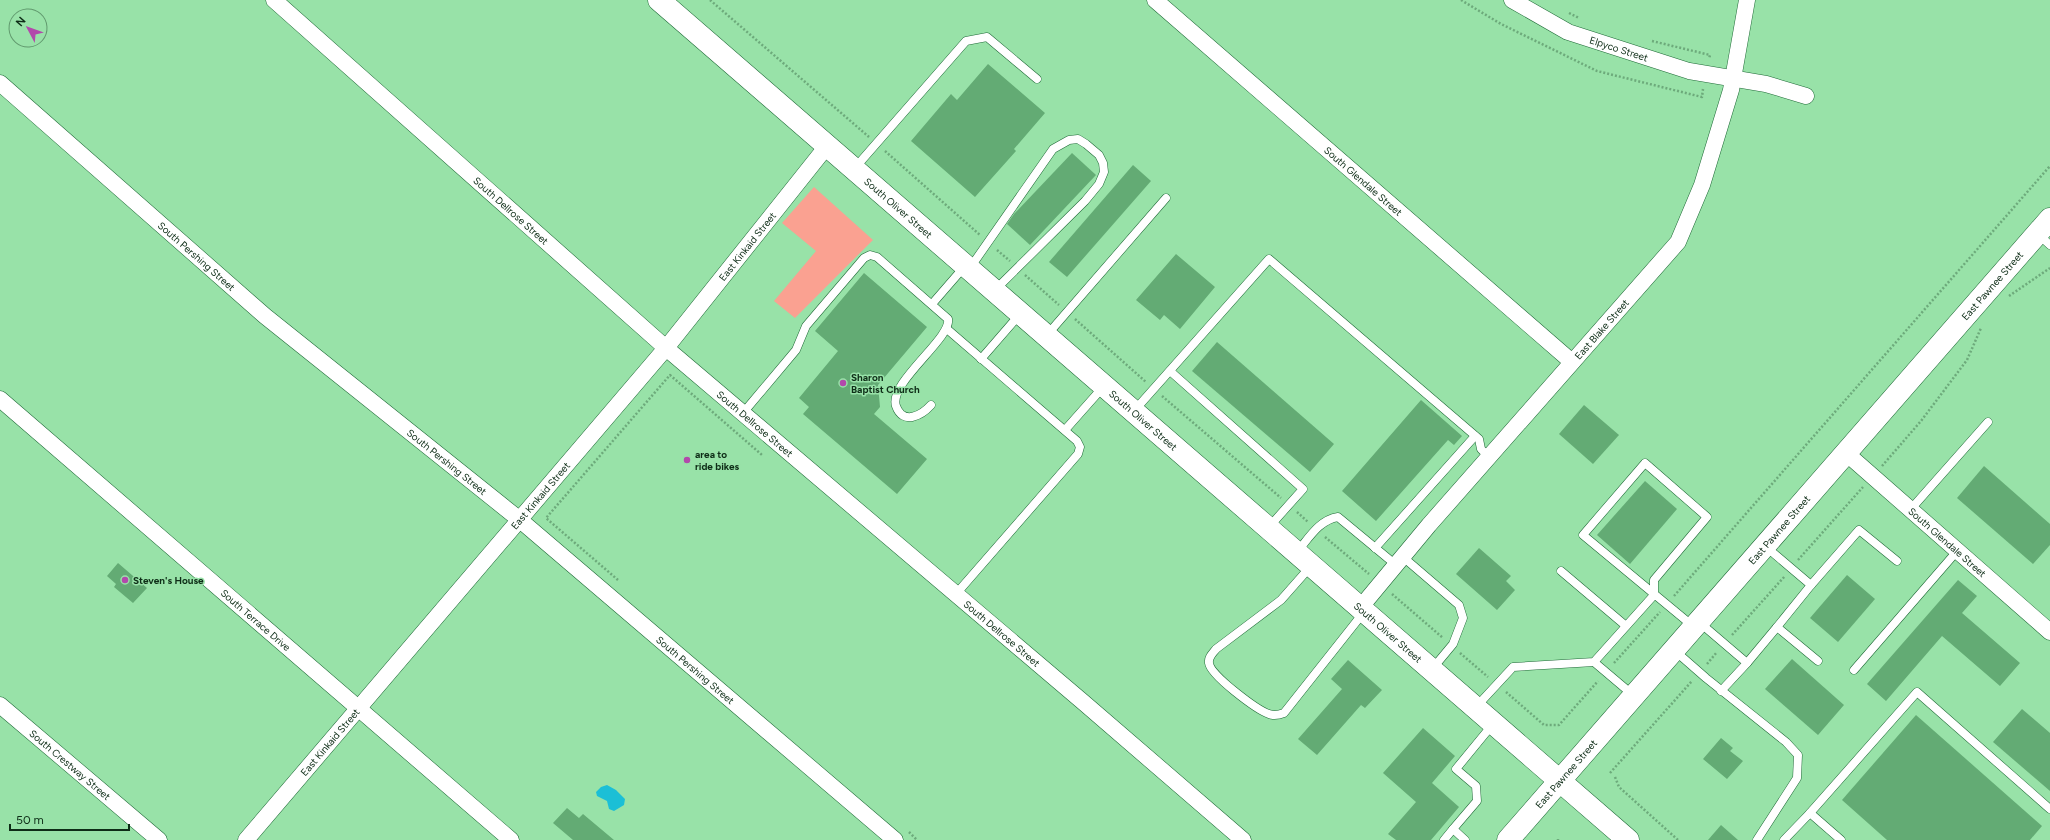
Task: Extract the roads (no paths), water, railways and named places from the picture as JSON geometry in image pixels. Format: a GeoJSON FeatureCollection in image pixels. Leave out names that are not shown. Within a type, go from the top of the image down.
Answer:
{"type":"FeatureCollection","features":[{"type":"Feature","properties":{"kind":"main road","name":"South Oliver Street"},"geometry":{"type":"LineString","coordinates":[[659,0],[1628,840]]}},
{"type":"Feature","properties":{"kind":"main road","name":"East Pawnee Street"},"geometry":{"type":"LineString","coordinates":[[1508,840],[1846,453],[2046,233]]}},
{"type":"Feature","properties":{"kind":"street","name":"South Dellrose Street"},"geometry":{"type":"LineString","coordinates":[[274,0],[495,194],[666,348],[743,412],[1243,840]]}},
{"type":"Feature","properties":{"kind":"street","name":"South Glendale Street"},"geometry":{"type":"LineString","coordinates":[[1155,0],[1572,362]]}},
{"type":"Feature","properties":{"kind":"street","name":"Elpyco Street"},"geometry":{"type":"LineString","coordinates":[[1512,0],[1568,32],[1689,71],[1766,84],[1806,96]]}},
{"type":"Feature","properties":{"kind":"street","name":"East Blake Street"},"geometry":{"type":"LineString","coordinates":[[1362,610],[1380,584],[1399,561],[1678,242],[1702,185],[1733,79],[1747,0]]}},
{"type":"Feature","properties":{"kind":"street","name":"South Pershing Street"},"geometry":{"type":"LineString","coordinates":[[0,83],[265,316],[520,520],[900,835]]}},
{"type":"Feature","properties":{"kind":"street","name":"East Kinkaid Street"},"geometry":{"type":"LineString","coordinates":[[246,840],[666,348],[826,146]]}},
{"type":"Feature","properties":{"kind":"street","name":"South Terrace Drive"},"geometry":{"type":"LineString","coordinates":[[0,399],[511,840]]}},
{"type":"Feature","properties":{"kind":"street","name":"South Glendale Street"},"geometry":{"type":"LineString","coordinates":[[1846,453],[2050,632]]}},
{"type":"Feature","properties":{"kind":"street","name":"South Crestway Street"},"geometry":{"type":"LineString","coordinates":[[0,705],[159,840]]}},
{"type":"Feature","properties":{"kind":"lane"},"geometry":{"type":"LineString","coordinates":[[854,169],[966,41],[987,37],[1037,79]]}},
{"type":"Feature","properties":{"kind":"lane"},"geometry":{"type":"LineString","coordinates":[[932,304],[988,242],[1054,150],[1069,140],[1078,139],[1099,155],[1103,163],[1104,172],[1098,184],[994,291]]}},
{"type":"Feature","properties":{"kind":"lane"},"geometry":{"type":"LineString","coordinates":[[1046,336],[1166,198]]}},
{"type":"Feature","properties":{"kind":"lane"},"geometry":{"type":"LineString","coordinates":[[743,412],[796,350],[806,326],[867,257],[877,257],[948,319],[946,329],[920,360],[896,395],[896,406],[899,411],[909,417],[920,415],[931,405]]}},
{"type":"Feature","properties":{"kind":"lane"},"geometry":{"type":"LineString","coordinates":[[1134,412],[1269,259],[1479,439],[1481,449],[1489,457]]}},
{"type":"Feature","properties":{"kind":"lane"},"geometry":{"type":"LineString","coordinates":[[981,359],[1020,313]]}},
{"type":"Feature","properties":{"kind":"lane"},"geometry":{"type":"LineString","coordinates":[[946,329],[1065,430],[1079,444],[1078,454],[956,594]]}},
{"type":"Feature","properties":{"kind":"lane"},"geometry":{"type":"LineString","coordinates":[[1170,371],[1303,488],[1268,528]]}},
{"type":"Feature","properties":{"kind":"lane"},"geometry":{"type":"LineString","coordinates":[[1065,430],[1104,386]]}},
{"type":"Feature","properties":{"kind":"lane"},"geometry":{"type":"LineString","coordinates":[[1911,509],[1988,422]]}},
{"type":"Feature","properties":{"kind":"lane"},"geometry":{"type":"LineString","coordinates":[[1375,548],[1475,436]]}},
{"type":"Feature","properties":{"kind":"lane"},"geometry":{"type":"LineString","coordinates":[[1594,662],[1654,595],[1654,580],[1708,517],[1645,463],[1583,535],[1654,595],[1725,644],[1747,663]]}},
{"type":"Feature","properties":{"kind":"lane"},"geometry":{"type":"LineString","coordinates":[[1362,610],[1284,713],[1273,715],[1267,714],[1248,701],[1220,678],[1211,668],[1209,662],[1210,658],[1216,649],[1281,600],[1304,559],[1317,529],[1328,519],[1338,517],[1375,548],[1399,561],[1459,605],[1463,618],[1452,645],[1432,670]]}},
{"type":"Feature","properties":{"kind":"lane"},"geometry":{"type":"LineString","coordinates":[[1721,691],[1747,663],[1811,585],[1860,530],[1897,561]]}},
{"type":"Feature","properties":{"kind":"lane"},"geometry":{"type":"LineString","coordinates":[[1765,546],[1811,585]]}},
{"type":"Feature","properties":{"kind":"lane"},"geometry":{"type":"LineString","coordinates":[[1854,670],[1958,550]]}},
{"type":"Feature","properties":{"kind":"lane"},"geometry":{"type":"LineString","coordinates":[[1561,571],[1626,626]]}},
{"type":"Feature","properties":{"kind":"lane"},"geometry":{"type":"LineString","coordinates":[[1777,627],[1818,661]]}},
{"type":"Feature","properties":{"kind":"lane"},"geometry":{"type":"LineString","coordinates":[[1674,650],[1721,691],[1786,742],[1798,755],[1797,778],[1758,840]]}},
{"type":"Feature","properties":{"kind":"lane"},"geometry":{"type":"LineString","coordinates":[[1475,707],[1513,667],[1594,662],[1633,696]]}},
{"type":"Feature","properties":{"kind":"lane"},"geometry":{"type":"LineString","coordinates":[[1784,840],[1810,813],[1916,692],[2050,809]]}},
{"type":"Feature","properties":{"kind":"lane"},"geometry":{"type":"LineString","coordinates":[[1444,840],[1477,801],[1476,786],[1456,769],[1494,723]]}},
{"type":"Feature","properties":{"kind":"lane"},"geometry":{"type":"LineString","coordinates":[[1810,813],[1841,840]]}},
{"type":"Feature","properties":{"kind":"lane"},"geometry":{"type":"LineString","coordinates":[[1453,829],[1465,840]]}},
{"type":"Feature","properties":{"kind":"water"},"geometry":{"type":"Polygon","coordinates":[[[607,785],[616,790],[625,799],[624,805],[614,811],[609,809],[607,801],[597,796],[596,792],[601,787],[607,785]]]}},
{"type":"Feature","properties":{"kind":"place","name":"Sharon Baptist Church"},"geometry":{"type":"Point","coordinates":[843,383]}},
{"type":"Feature","properties":{"kind":"place","name":"area to ride bikes"},"geometry":{"type":"Point","coordinates":[687,460]}},
{"type":"Feature","properties":{"kind":"place","name":"Steven's House"},"geometry":{"type":"Point","coordinates":[125,580]}}]}
